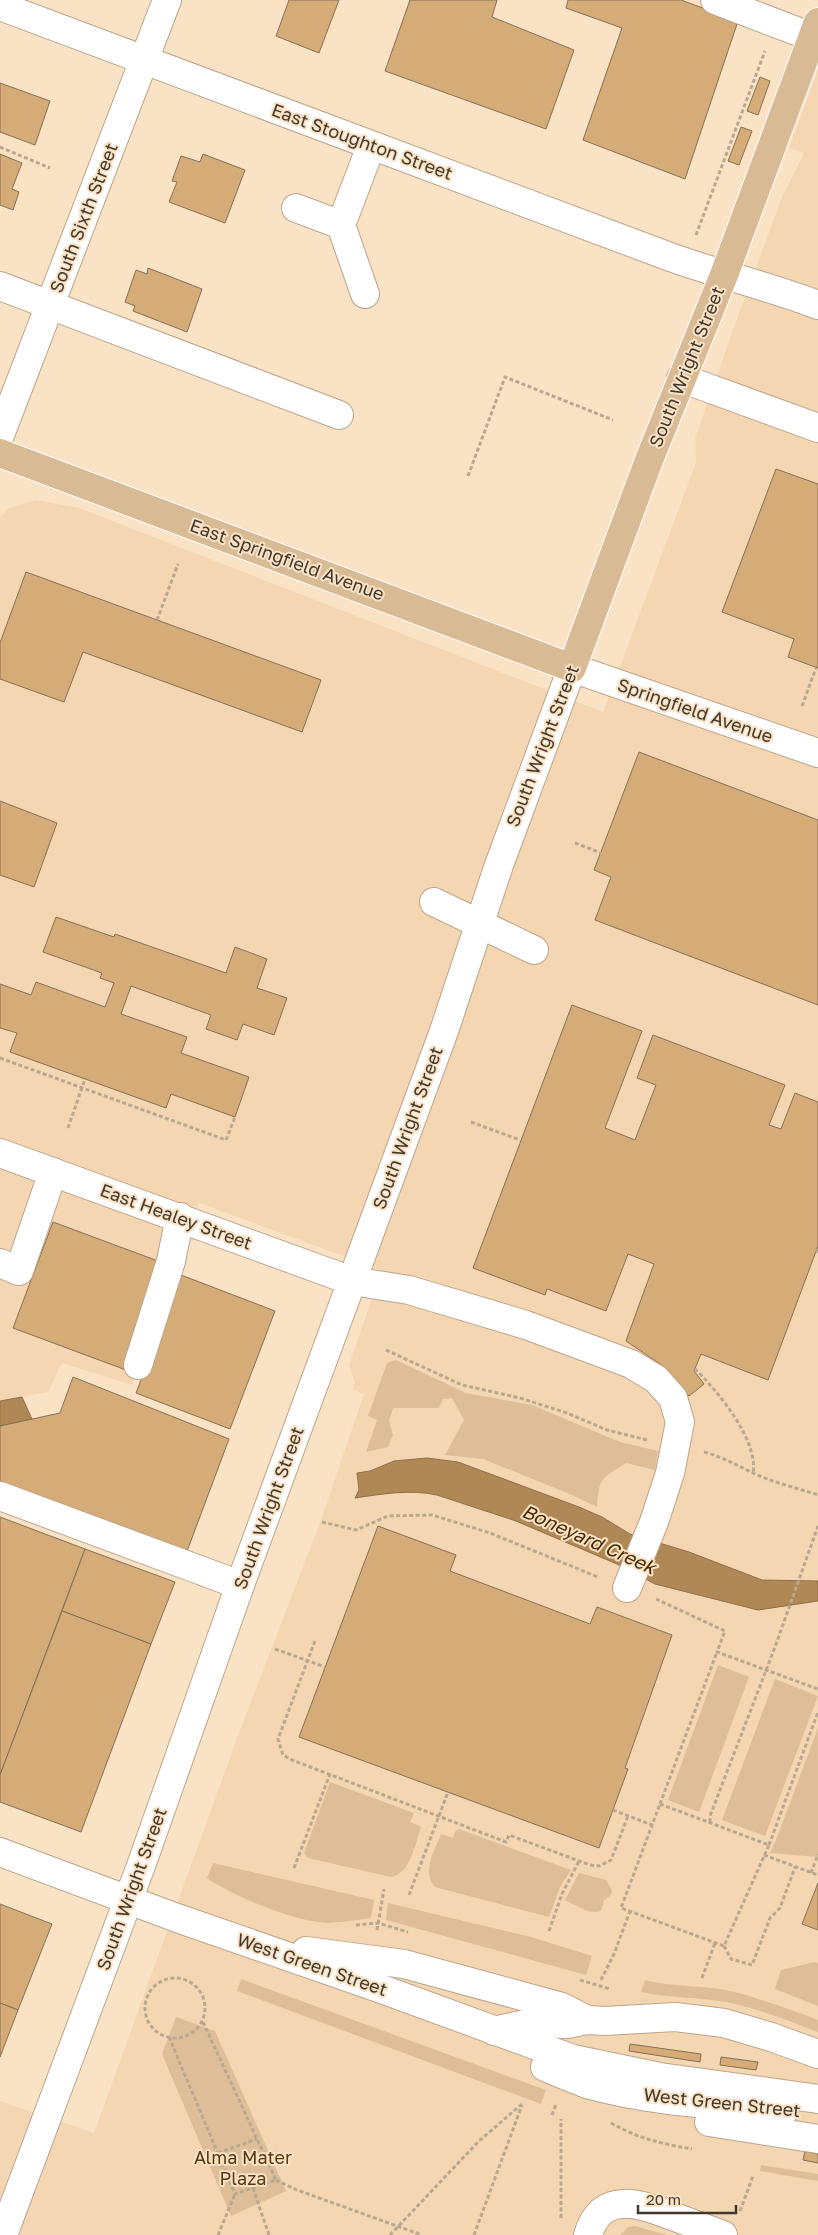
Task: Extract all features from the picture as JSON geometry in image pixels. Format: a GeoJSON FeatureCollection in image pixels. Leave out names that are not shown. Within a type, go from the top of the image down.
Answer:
{"type":"FeatureCollection","features":[{"type":"Feature","properties":{"kind":"main road","name":"South Wright Street"},"geometry":{"type":"LineString","coordinates":[[572,668],[648,460],[724,276],[815,29]]}},
{"type":"Feature","properties":{"kind":"main road","name":"East Springfield Avenue"},"geometry":{"type":"LineString","coordinates":[[0,453],[572,668]]}},
{"type":"Feature","properties":{"kind":"street","name":"South Sixth Street"},"geometry":{"type":"LineString","coordinates":[[0,435],[167,0]]}},
{"type":"Feature","properties":{"kind":"street"},"geometry":{"type":"LineString","coordinates":[[715,0],[779,24],[815,29]]}},
{"type":"Feature","properties":{"kind":"street","name":"East Stoughton Street"},"geometry":{"type":"LineString","coordinates":[[0,6],[371,146],[724,276],[779,290],[818,305]]}},
{"type":"Feature","properties":{"kind":"street"},"geometry":{"type":"LineString","coordinates":[[365,294],[341,225],[371,146]]}},
{"type":"Feature","properties":{"kind":"street"},"geometry":{"type":"LineString","coordinates":[[296,208],[341,225]]}},
{"type":"Feature","properties":{"kind":"street"},"geometry":{"type":"LineString","coordinates":[[0,286],[339,415]]}},
{"type":"Feature","properties":{"kind":"street"},"geometry":{"type":"LineString","coordinates":[[681,378],[818,428]]}},
{"type":"Feature","properties":{"kind":"street","name":"Springfield Avenue"},"geometry":{"type":"LineString","coordinates":[[572,668],[818,753]]}},
{"type":"Feature","properties":{"kind":"street","name":"South Wright Street"},"geometry":{"type":"LineString","coordinates":[[3,2235],[129,1900],[240,1585],[444,1032],[499,865],[572,668]]}},
{"type":"Feature","properties":{"kind":"street"},"geometry":{"type":"LineString","coordinates":[[434,902],[534,950]]}},
{"type":"Feature","properties":{"kind":"street","name":"East Healey Street"},"geometry":{"type":"LineString","coordinates":[[0,1153],[352,1281],[409,1290],[526,1325],[631,1364],[656,1379],[673,1398],[680,1422],[670,1473],[654,1522],[628,1584]]}},
{"type":"Feature","properties":{"kind":"street"},"geometry":{"type":"LineString","coordinates":[[0,1263],[19,1270],[53,1172]]}},
{"type":"Feature","properties":{"kind":"street"},"geometry":{"type":"LineString","coordinates":[[138,1365],[171,1261],[180,1217]]}},
{"type":"Feature","properties":{"kind":"street"},"geometry":{"type":"LineString","coordinates":[[0,1496],[240,1585]]}},
{"type":"Feature","properties":{"kind":"street","name":"West Green Street"},"geometry":{"type":"LineString","coordinates":[[0,1852],[494,2031],[517,2057],[587,2084],[665,2099],[716,2106],[818,2114]]}},
{"type":"Feature","properties":{"kind":"street"},"geometry":{"type":"LineString","coordinates":[[246,1942],[404,1964],[562,2007],[587,2020]]}},
{"type":"Feature","properties":{"kind":"street"},"geometry":{"type":"LineString","coordinates":[[494,2031],[530,2023],[567,2024],[587,2020],[605,2021],[675,2017],[724,2024],[771,2036],[818,2054]]}},
{"type":"Feature","properties":{"kind":"street"},"geometry":{"type":"LineString","coordinates":[[494,2031],[572,2059],[660,2078],[818,2099]]}},
{"type":"Feature","properties":{"kind":"street"},"geometry":{"type":"LineString","coordinates":[[587,2084],[638,2109],[818,2139]]}},
{"type":"Feature","properties":{"kind":"street"},"geometry":{"type":"LineString","coordinates":[[588,2235],[591,2225],[600,2214],[613,2205],[628,2203],[730,2226]]}},
{"type":"Feature","properties":{"kind":"path"},"geometry":{"type":"LineString","coordinates":[[694,242],[768,43],[779,24]]}},
{"type":"Feature","properties":{"kind":"path"},"geometry":{"type":"LineString","coordinates":[[0,148],[50,168]]}},
{"type":"Feature","properties":{"kind":"path"},"geometry":{"type":"LineString","coordinates":[[468,476],[504,377],[613,420]]}},
{"type":"Feature","properties":{"kind":"path"},"geometry":{"type":"LineString","coordinates":[[157,620],[178,564]]}},
{"type":"Feature","properties":{"kind":"path"},"geometry":{"type":"LineString","coordinates":[[802,706],[816,668]]}},
{"type":"Feature","properties":{"kind":"path"},"geometry":{"type":"LineString","coordinates":[[575,843],[601,853]]}},
{"type":"Feature","properties":{"kind":"path"},"geometry":{"type":"LineString","coordinates":[[0,1058],[226,1140],[235,1116]]}},
{"type":"Feature","properties":{"kind":"path"},"geometry":{"type":"LineString","coordinates":[[68,1128],[85,1079]]}},
{"type":"Feature","properties":{"kind":"path"},"geometry":{"type":"LineString","coordinates":[[471,1122],[520,1140]]}},
{"type":"Feature","properties":{"kind":"path"},"geometry":{"type":"LineString","coordinates":[[386,1350],[462,1385],[520,1398],[567,1413],[607,1430],[707,1452],[753,1473],[818,1494]]}},
{"type":"Feature","properties":{"kind":"path"},"geometry":{"type":"LineString","coordinates":[[695,1369],[728,1406],[746,1441],[755,1465],[753,1473]]}},
{"type":"Feature","properties":{"kind":"path"},"geometry":{"type":"LineString","coordinates":[[322,1522],[356,1530],[388,1516],[432,1515],[490,1533],[628,1584],[725,1631],[621,1908],[724,1946],[731,1959],[752,1965],[770,1918],[780,1908],[795,1867]]}},
{"type":"Feature","properties":{"kind":"path"},"geometry":{"type":"LineString","coordinates":[[710,1822],[818,1526]]}},
{"type":"Feature","properties":{"kind":"path"},"geometry":{"type":"LineString","coordinates":[[315,1641],[278,1739],[283,1755],[506,1842],[509,1835],[590,1865],[599,1866],[611,1860],[628,1816]]}},
{"type":"Feature","properties":{"kind":"path"},"geometry":{"type":"LineString","coordinates":[[275,1649],[325,1667]]}},
{"type":"Feature","properties":{"kind":"path"},"geometry":{"type":"LineString","coordinates":[[717,1652],[818,1689]]}},
{"type":"Feature","properties":{"kind":"path"},"geometry":{"type":"LineString","coordinates":[[724,1946],[764,1855],[818,1712]]}},
{"type":"Feature","properties":{"kind":"path"},"geometry":{"type":"LineString","coordinates":[[294,1868],[330,1774]]}},
{"type":"Feature","properties":{"kind":"path"},"geometry":{"type":"LineString","coordinates":[[408,1895],[448,1792]]}},
{"type":"Feature","properties":{"kind":"path"},"geometry":{"type":"LineString","coordinates":[[660,1804],[768,1845]]}},
{"type":"Feature","properties":{"kind":"path"},"geometry":{"type":"LineString","coordinates":[[613,1810],[652,1825]]}},
{"type":"Feature","properties":{"kind":"path"},"geometry":{"type":"LineString","coordinates":[[811,1873],[818,1854]]}},
{"type":"Feature","properties":{"kind":"path"},"geometry":{"type":"LineString","coordinates":[[764,1855],[818,1875]]}},
{"type":"Feature","properties":{"kind":"path"},"geometry":{"type":"LineString","coordinates":[[549,1931],[562,1894],[579,1861]]}},
{"type":"Feature","properties":{"kind":"path"},"geometry":{"type":"LineString","coordinates":[[601,1980],[614,1954],[630,1911]]}},
{"type":"Feature","properties":{"kind":"path"},"geometry":{"type":"LineString","coordinates":[[702,1978],[715,1943]]}},
{"type":"Feature","properties":{"kind":"path"},"geometry":{"type":"LineString","coordinates":[[180,1978],[197,1987],[203,1996],[205,2005],[202,2020],[193,2032],[185,2037],[169,2037],[156,2032],[149,2024],[145,2015],[147,1996],[152,1987],[160,1981],[180,1978]]}},
{"type":"Feature","properties":{"kind":"path"},"geometry":{"type":"LineString","coordinates":[[202,2020],[276,2180],[297,2190],[422,2235]]}},
{"type":"Feature","properties":{"kind":"path"},"geometry":{"type":"LineString","coordinates":[[169,2037],[235,2194],[218,2235]]}},
{"type":"Feature","properties":{"kind":"path"},"geometry":{"type":"LineString","coordinates":[[390,2235],[479,2141],[522,2104],[474,2235]]}},
{"type":"Feature","properties":{"kind":"path"},"geometry":{"type":"LineString","coordinates":[[561,2119],[561,2220]]}},
{"type":"Feature","properties":{"kind":"path"},"geometry":{"type":"LineString","coordinates":[[218,2153],[257,2139]]}},
{"type":"Feature","properties":{"kind":"path"},"geometry":{"type":"LineString","coordinates":[[730,2226],[753,2176]]}},
{"type":"Feature","properties":{"kind":"path"},"geometry":{"type":"LineString","coordinates":[[235,2194],[276,2180]]}},
{"type":"Feature","properties":{"kind":"path"},"geometry":{"type":"LineString","coordinates":[[253,2188],[269,2235]]}},
{"type":"Feature","properties":{"kind":"shaded area"},"geometry":{"type":"Polygon","coordinates":[[[818,70],[818,2235],[0,2235],[0,2101],[94,2133],[239,1733],[321,1520],[364,1394],[353,1390],[355,1382],[349,1365],[382,1270],[199,1203],[132,1385],[62,1363],[48,1392],[0,1401],[0,517],[7,509],[36,500],[79,508],[603,712],[696,463],[695,439],[733,330],[782,197],[804,153],[789,148],[818,70]]]}},
{"type":"Feature","properties":{"kind":"green space"},"geometry":{"type":"Polygon","coordinates":[[[396,1360],[466,1393],[532,1405],[620,1442],[658,1451],[655,1470],[626,1463],[618,1468],[606,1476],[600,1484],[597,1507],[483,1459],[445,1455],[464,1420],[452,1398],[443,1399],[439,1408],[393,1408],[389,1421],[393,1435],[388,1447],[366,1452],[377,1420],[368,1416],[387,1363],[396,1360]]]}},
{"type":"Feature","properties":{"kind":"green space"},"geometry":{"type":"Polygon","coordinates":[[[718,1665],[749,1677],[699,1812],[668,1800],[718,1665]]]}},
{"type":"Feature","properties":{"kind":"green space"},"geometry":{"type":"Polygon","coordinates":[[[775,1679],[818,1696],[765,1836],[722,1820],[775,1679]]]}},
{"type":"Feature","properties":{"kind":"green space"},"geometry":{"type":"Polygon","coordinates":[[[818,1728],[818,1857],[770,1853],[776,1840],[818,1728]]]}},
{"type":"Feature","properties":{"kind":"green space"},"geometry":{"type":"Polygon","coordinates":[[[330,1782],[414,1813],[410,1822],[421,1827],[408,1864],[398,1874],[391,1877],[308,1858],[304,1853],[330,1782]]]}},
{"type":"Feature","properties":{"kind":"green space"},"geometry":{"type":"Polygon","coordinates":[[[459,1829],[571,1870],[560,1887],[549,1917],[435,1887],[429,1875],[429,1868],[441,1834],[453,1838],[456,1830],[459,1829]]]}},
{"type":"Feature","properties":{"kind":"green space"},"geometry":{"type":"Polygon","coordinates":[[[213,1863],[374,1900],[371,1918],[329,1923],[316,1922],[283,1914],[232,1893],[207,1878],[213,1863]]]}},
{"type":"Feature","properties":{"kind":"green space"},"geometry":{"type":"Polygon","coordinates":[[[579,1873],[606,1880],[612,1890],[611,1895],[604,1900],[601,1911],[587,1911],[565,1900],[579,1873]]]}},
{"type":"Feature","properties":{"kind":"green space"},"geometry":{"type":"Polygon","coordinates":[[[388,1903],[531,1937],[592,1956],[586,1975],[386,1920],[388,1903]]]}},
{"type":"Feature","properties":{"kind":"green space"},"geometry":{"type":"Polygon","coordinates":[[[815,1962],[818,1963],[818,2006],[775,1989],[781,1970],[815,1962]]]}},
{"type":"Feature","properties":{"kind":"green space"},"geometry":{"type":"Polygon","coordinates":[[[241,1979],[546,2090],[541,2104],[237,1991],[241,1979]]]}},
{"type":"Feature","properties":{"kind":"green space"},"geometry":{"type":"Polygon","coordinates":[[[645,1980],[665,1984],[716,1988],[749,1996],[818,2020],[818,2032],[772,2015],[726,2002],[641,1992],[645,1980]]]}},
{"type":"Feature","properties":{"kind":"green space","name":"Alma Mater Plaza"},"geometry":{"type":"Polygon","coordinates":[[[176,2017],[215,2031],[286,2191],[231,2216],[162,2054],[176,2017]]]}},
{"type":"Feature","properties":{"kind":"green space"},"geometry":{"type":"Polygon","coordinates":[[[761,2165],[818,2174],[818,2181],[760,2171],[761,2165]]]}},
{"type":"Feature","properties":{"kind":"green space"},"geometry":{"type":"Polygon","coordinates":[[[635,2226],[667,2235],[620,2235],[628,2227],[635,2226]]]}},
{"type":"Feature","properties":{"kind":"water"},"geometry":{"type":"Polygon","coordinates":[[[22,1397],[32,1419],[0,1426],[0,1401],[22,1397]]]}},
{"type":"Feature","properties":{"kind":"water","name":"Boneyard Creek"},"geometry":{"type":"Polygon","coordinates":[[[427,1458],[458,1462],[579,1507],[602,1517],[630,1534],[689,1552],[762,1580],[818,1581],[818,1601],[758,1610],[655,1584],[617,1564],[516,1521],[437,1495],[406,1492],[355,1498],[359,1490],[357,1473],[370,1471],[394,1461],[427,1458]]]}},
{"type":"Feature","properties":{"kind":"building"},"geometry":{"type":"Polygon","coordinates":[[[289,0],[339,0],[319,53],[276,36],[289,0]]]}},
{"type":"Feature","properties":{"kind":"building"},"geometry":{"type":"Polygon","coordinates":[[[410,0],[497,0],[492,17],[574,50],[546,129],[385,71],[410,0]]]}},
{"type":"Feature","properties":{"kind":"building"},"geometry":{"type":"Polygon","coordinates":[[[568,0],[681,0],[738,21],[685,179],[583,140],[622,28],[566,8],[568,0]]]}},
{"type":"Feature","properties":{"kind":"building"},"geometry":{"type":"Polygon","coordinates":[[[760,77],[770,81],[758,115],[747,111],[760,77]]]}},
{"type":"Feature","properties":{"kind":"building"},"geometry":{"type":"Polygon","coordinates":[[[0,83],[50,101],[35,145],[0,132],[0,83]]]}},
{"type":"Feature","properties":{"kind":"building"},"geometry":{"type":"Polygon","coordinates":[[[741,127],[752,131],[739,165],[728,161],[741,127]]]}},
{"type":"Feature","properties":{"kind":"building"},"geometry":{"type":"Polygon","coordinates":[[[0,154],[22,163],[12,189],[19,192],[13,210],[0,205],[0,154]]]}},
{"type":"Feature","properties":{"kind":"building"},"geometry":{"type":"Polygon","coordinates":[[[203,154],[245,170],[225,223],[169,202],[177,182],[172,181],[181,156],[200,162],[203,154]]]}},
{"type":"Feature","properties":{"kind":"building"},"geometry":{"type":"Polygon","coordinates":[[[148,268],[202,289],[187,332],[133,311],[135,306],[125,302],[136,270],[147,274],[148,268]]]}},
{"type":"Feature","properties":{"kind":"building"},"geometry":{"type":"Polygon","coordinates":[[[776,469],[818,484],[818,668],[788,657],[794,639],[722,612],[776,469]]]}},
{"type":"Feature","properties":{"kind":"building"},"geometry":{"type":"Polygon","coordinates":[[[26,572],[321,680],[302,732],[83,652],[64,702],[0,679],[0,643],[26,572]]]}},
{"type":"Feature","properties":{"kind":"building"},"geometry":{"type":"Polygon","coordinates":[[[639,752],[818,820],[818,1005],[595,920],[611,877],[594,870],[639,752]]]}},
{"type":"Feature","properties":{"kind":"building"},"geometry":{"type":"Polygon","coordinates":[[[0,801],[57,823],[34,887],[0,875],[0,801]]]}},
{"type":"Feature","properties":{"kind":"building"},"geometry":{"type":"Polygon","coordinates":[[[56,917],[114,937],[115,934],[226,973],[235,947],[267,959],[257,988],[287,998],[274,1035],[243,1024],[237,1040],[206,1029],[211,1015],[131,986],[121,1014],[187,1037],[181,1053],[249,1077],[235,1117],[171,1094],[166,1108],[10,1052],[17,1033],[0,1028],[0,984],[31,995],[36,982],[105,1007],[114,983],[100,978],[102,973],[43,952],[56,917]]]}},
{"type":"Feature","properties":{"kind":"building"},"geometry":{"type":"Polygon","coordinates":[[[572,1005],[642,1031],[605,1128],[635,1140],[656,1085],[637,1078],[653,1035],[785,1085],[769,1125],[781,1129],[795,1093],[818,1102],[818,1246],[768,1380],[701,1354],[694,1371],[704,1384],[689,1396],[660,1364],[626,1341],[654,1264],[628,1254],[606,1311],[547,1289],[545,1295],[473,1268],[572,1005]]]}},
{"type":"Feature","properties":{"kind":"building"},"geometry":{"type":"Polygon","coordinates":[[[53,1222],[166,1264],[126,1370],[13,1328],[53,1222]]]}},
{"type":"Feature","properties":{"kind":"building"},"geometry":{"type":"Polygon","coordinates":[[[181,1275],[275,1311],[230,1429],[136,1393],[181,1275]]]}},
{"type":"Feature","properties":{"kind":"building"},"geometry":{"type":"Polygon","coordinates":[[[73,1377],[229,1439],[186,1554],[0,1485],[0,1426],[60,1413],[73,1377]]]}},
{"type":"Feature","properties":{"kind":"building"},"geometry":{"type":"Polygon","coordinates":[[[0,1517],[85,1549],[0,1775],[0,1517]]]}},
{"type":"Feature","properties":{"kind":"building"},"geometry":{"type":"Polygon","coordinates":[[[378,1526],[456,1555],[450,1571],[590,1624],[597,1607],[672,1635],[625,1768],[628,1769],[599,1848],[299,1737],[378,1526]]]}},
{"type":"Feature","properties":{"kind":"building"},"geometry":{"type":"Polygon","coordinates":[[[85,1549],[175,1582],[151,1644],[62,1611],[85,1549]]]}},
{"type":"Feature","properties":{"kind":"building"},"geometry":{"type":"Polygon","coordinates":[[[62,1611],[151,1644],[81,1832],[0,1802],[0,1775],[62,1611]]]}},
{"type":"Feature","properties":{"kind":"building"},"geometry":{"type":"Polygon","coordinates":[[[818,1883],[818,1930],[802,1924],[818,1883]]]}},
{"type":"Feature","properties":{"kind":"building"},"geometry":{"type":"Polygon","coordinates":[[[0,1904],[52,1924],[18,2010],[0,2003],[0,1904]]]}},
{"type":"Feature","properties":{"kind":"building"},"geometry":{"type":"Polygon","coordinates":[[[0,2003],[18,2010],[0,2057],[0,2003]]]}},
{"type":"Feature","properties":{"kind":"building"},"geometry":{"type":"Polygon","coordinates":[[[630,2044],[701,2054],[700,2062],[629,2051],[630,2044]]]}},
{"type":"Feature","properties":{"kind":"building"},"geometry":{"type":"Polygon","coordinates":[[[721,2057],[758,2062],[756,2070],[720,2065],[721,2057]]]}},
{"type":"Feature","properties":{"kind":"building"},"geometry":{"type":"Polygon","coordinates":[[[805,2151],[818,2154],[818,2163],[803,2160],[805,2151]]]}}]}
